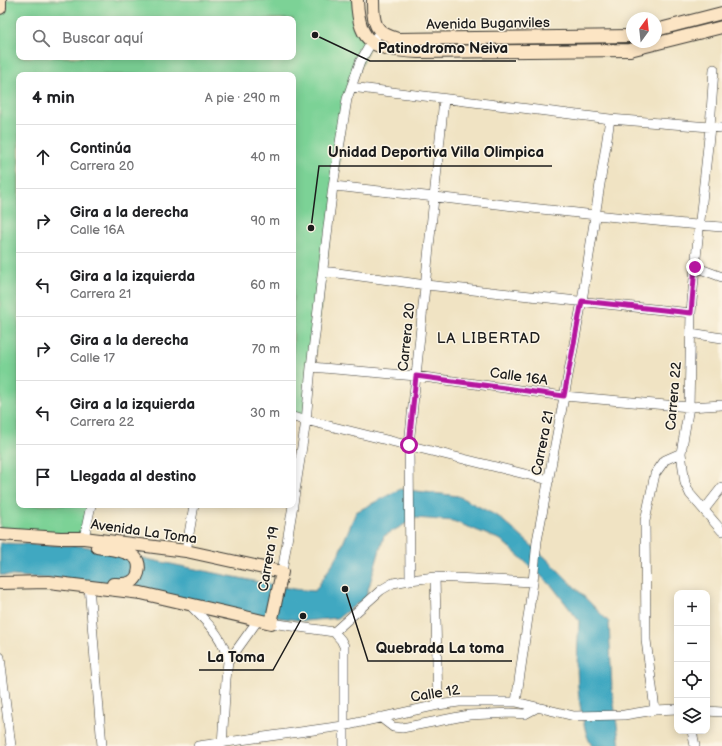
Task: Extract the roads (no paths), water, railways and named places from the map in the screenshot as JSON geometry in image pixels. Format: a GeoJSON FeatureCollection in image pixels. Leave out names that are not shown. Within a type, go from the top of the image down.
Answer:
{"type":"FeatureCollection","features":[{"type":"Feature","properties":{"kind":"main road"},"geometry":{"type":"LineString","coordinates":[[0,0],[0,8]]}},
{"type":"Feature","properties":{"kind":"main road"},"geometry":{"type":"LineString","coordinates":[[357,0],[361,29],[371,43]]}},
{"type":"Feature","properties":{"kind":"main road"},"geometry":{"type":"LineString","coordinates":[[373,0],[375,22],[380,32]]}},
{"type":"Feature","properties":{"kind":"main road"},"geometry":{"type":"LineString","coordinates":[[662,28],[722,13]]}},
{"type":"Feature","properties":{"kind":"main road","name":"Avenida Buganviles"},"geometry":{"type":"LineString","coordinates":[[371,43],[389,50],[418,52],[630,50],[722,27]]}},
{"type":"Feature","properties":{"kind":"main road","name":"Avenida Buganviles"},"geometry":{"type":"LineString","coordinates":[[380,32],[398,39],[626,36]]}},
{"type":"Feature","properties":{"kind":"main road","name":"Avenida La Toma"},"geometry":{"type":"LineString","coordinates":[[0,534],[84,538],[186,551],[281,577]]}},
{"type":"Feature","properties":{"kind":"main road"},"geometry":{"type":"LineString","coordinates":[[0,583],[50,582],[125,584],[132,582],[138,572],[137,559],[128,553],[60,538]]}},
{"type":"Feature","properties":{"kind":"main road","name":"Carrera 19"},"geometry":{"type":"LineString","coordinates":[[272,620],[281,577]]}},
{"type":"Feature","properties":{"kind":"main road"},"geometry":{"type":"LineString","coordinates":[[50,582],[141,593],[258,620],[272,620]]}},
{"type":"Feature","properties":{"kind":"street","name":"Carrera 19"},"geometry":{"type":"LineString","coordinates":[[296,485],[306,420],[333,186],[347,99],[360,62],[371,43],[380,32]]}},
{"type":"Feature","properties":{"kind":"street","name":"Carrera 22"},"geometry":{"type":"LineString","coordinates":[[714,69],[710,127],[691,313],[692,333],[689,408],[681,453],[685,484],[690,494],[722,531]]}},
{"type":"Feature","properties":{"kind":"street"},"geometry":{"type":"LineString","coordinates":[[351,87],[610,119],[722,128]]}},
{"type":"Feature","properties":{"kind":"street","name":"Carrera 20"},"geometry":{"type":"LineString","coordinates":[[410,580],[408,485],[409,445],[444,99]]}},
{"type":"Feature","properties":{"kind":"street","name":"Carrera 21"},"geometry":{"type":"LineString","coordinates":[[516,702],[534,578],[537,540],[582,301],[610,119]]}},
{"type":"Feature","properties":{"kind":"street"},"geometry":{"type":"LineString","coordinates":[[333,186],[595,215],[722,227]]}},
{"type":"Feature","properties":{"kind":"street"},"geometry":{"type":"LineString","coordinates":[[695,267],[722,277]]}},
{"type":"Feature","properties":{"kind":"street"},"geometry":{"type":"LineString","coordinates":[[323,271],[426,285],[691,313]]}},
{"type":"Feature","properties":{"kind":"street"},"geometry":{"type":"LineString","coordinates":[[692,333],[722,338]]}},
{"type":"Feature","properties":{"kind":"street","name":"Calle 16A"},"geometry":{"type":"LineString","coordinates":[[311,367],[416,376],[564,396],[689,408],[722,405]]}},
{"type":"Feature","properties":{"kind":"street"},"geometry":{"type":"LineString","coordinates":[[296,418],[549,480]]}},
{"type":"Feature","properties":{"kind":"street"},"geometry":{"type":"LineString","coordinates":[[655,710],[646,640],[645,521],[654,474],[665,460],[681,453]]}},
{"type":"Feature","properties":{"kind":"street"},"geometry":{"type":"LineString","coordinates":[[704,510],[722,487]]}},
{"type":"Feature","properties":{"kind":"street"},"geometry":{"type":"LineString","coordinates":[[84,538],[90,508]]}},
{"type":"Feature","properties":{"kind":"street"},"geometry":{"type":"LineString","coordinates":[[186,551],[193,508]]}},
{"type":"Feature","properties":{"kind":"street","name":"Carrera 19"},"geometry":{"type":"LineString","coordinates":[[281,577],[292,508]]}},
{"type":"Feature","properties":{"kind":"street"},"geometry":{"type":"LineString","coordinates":[[435,577],[438,705]]}},
{"type":"Feature","properties":{"kind":"street"},"geometry":{"type":"LineString","coordinates":[[334,632],[381,590],[393,584],[435,577],[534,578]]}},
{"type":"Feature","properties":{"kind":"street"},"geometry":{"type":"LineString","coordinates":[[89,586],[102,746]]}},
{"type":"Feature","properties":{"kind":"street"},"geometry":{"type":"LineString","coordinates":[[189,604],[214,630],[223,644],[228,662],[222,744]]}},
{"type":"Feature","properties":{"kind":"street"},"geometry":{"type":"LineString","coordinates":[[228,662],[258,620]]}},
{"type":"Feature","properties":{"kind":"street"},"geometry":{"type":"LineString","coordinates":[[272,620],[334,632],[341,640],[344,646],[344,746]]}},
{"type":"Feature","properties":{"kind":"street"},"geometry":{"type":"LineString","coordinates":[[0,656],[1,676],[11,746]]}},
{"type":"Feature","properties":{"kind":"street","name":"Calle 12"},"geometry":{"type":"LineString","coordinates":[[198,746],[222,744],[343,726],[438,705],[459,702],[516,702],[574,716],[624,715],[655,710],[674,709]]}},
{"type":"Feature","properties":{"kind":"street"},"geometry":{"type":"LineString","coordinates":[[380,717],[393,727],[402,728],[469,715],[525,714],[538,707]]}},
{"type":"Feature","properties":{"kind":"street"},"geometry":{"type":"LineString","coordinates":[[710,710],[720,711]]}},
{"type":"Feature","properties":{"kind":"street"},"geometry":{"type":"LineString","coordinates":[[693,734],[695,746]]}},
{"type":"Feature","properties":{"kind":"water"},"geometry":{"type":"Polygon","coordinates":[[[400,489],[458,496],[499,517],[547,559],[609,622],[612,690],[620,746],[592,746],[586,733],[580,707],[578,683],[577,659],[579,621],[552,586],[501,540],[453,521],[416,518],[384,536],[366,597],[338,618],[305,621],[250,614],[93,582],[0,575],[0,543],[83,546],[293,589],[315,591],[338,555],[356,512],[400,489]]]}},
{"type":"Feature","properties":{"kind":"place","name":"Patinodromo Neiva"},"geometry":{"type":"Point","coordinates":[315,35]}},
{"type":"Feature","properties":{"kind":"place","name":"Unidad Deportiva Villa Olimpica"},"geometry":{"type":"Point","coordinates":[311,228]}},
{"type":"Feature","properties":{"kind":"place","name":"Quebrada La toma"},"geometry":{"type":"Point","coordinates":[345,589]}},
{"type":"Feature","properties":{"kind":"place","name":"La Toma"},"geometry":{"type":"Point","coordinates":[303,616]}},
{"type":"Feature","properties":{"kind":"district","name":"LA LIBERTAD"},"geometry":{"type":"Point","coordinates":[489,338]}}]}
